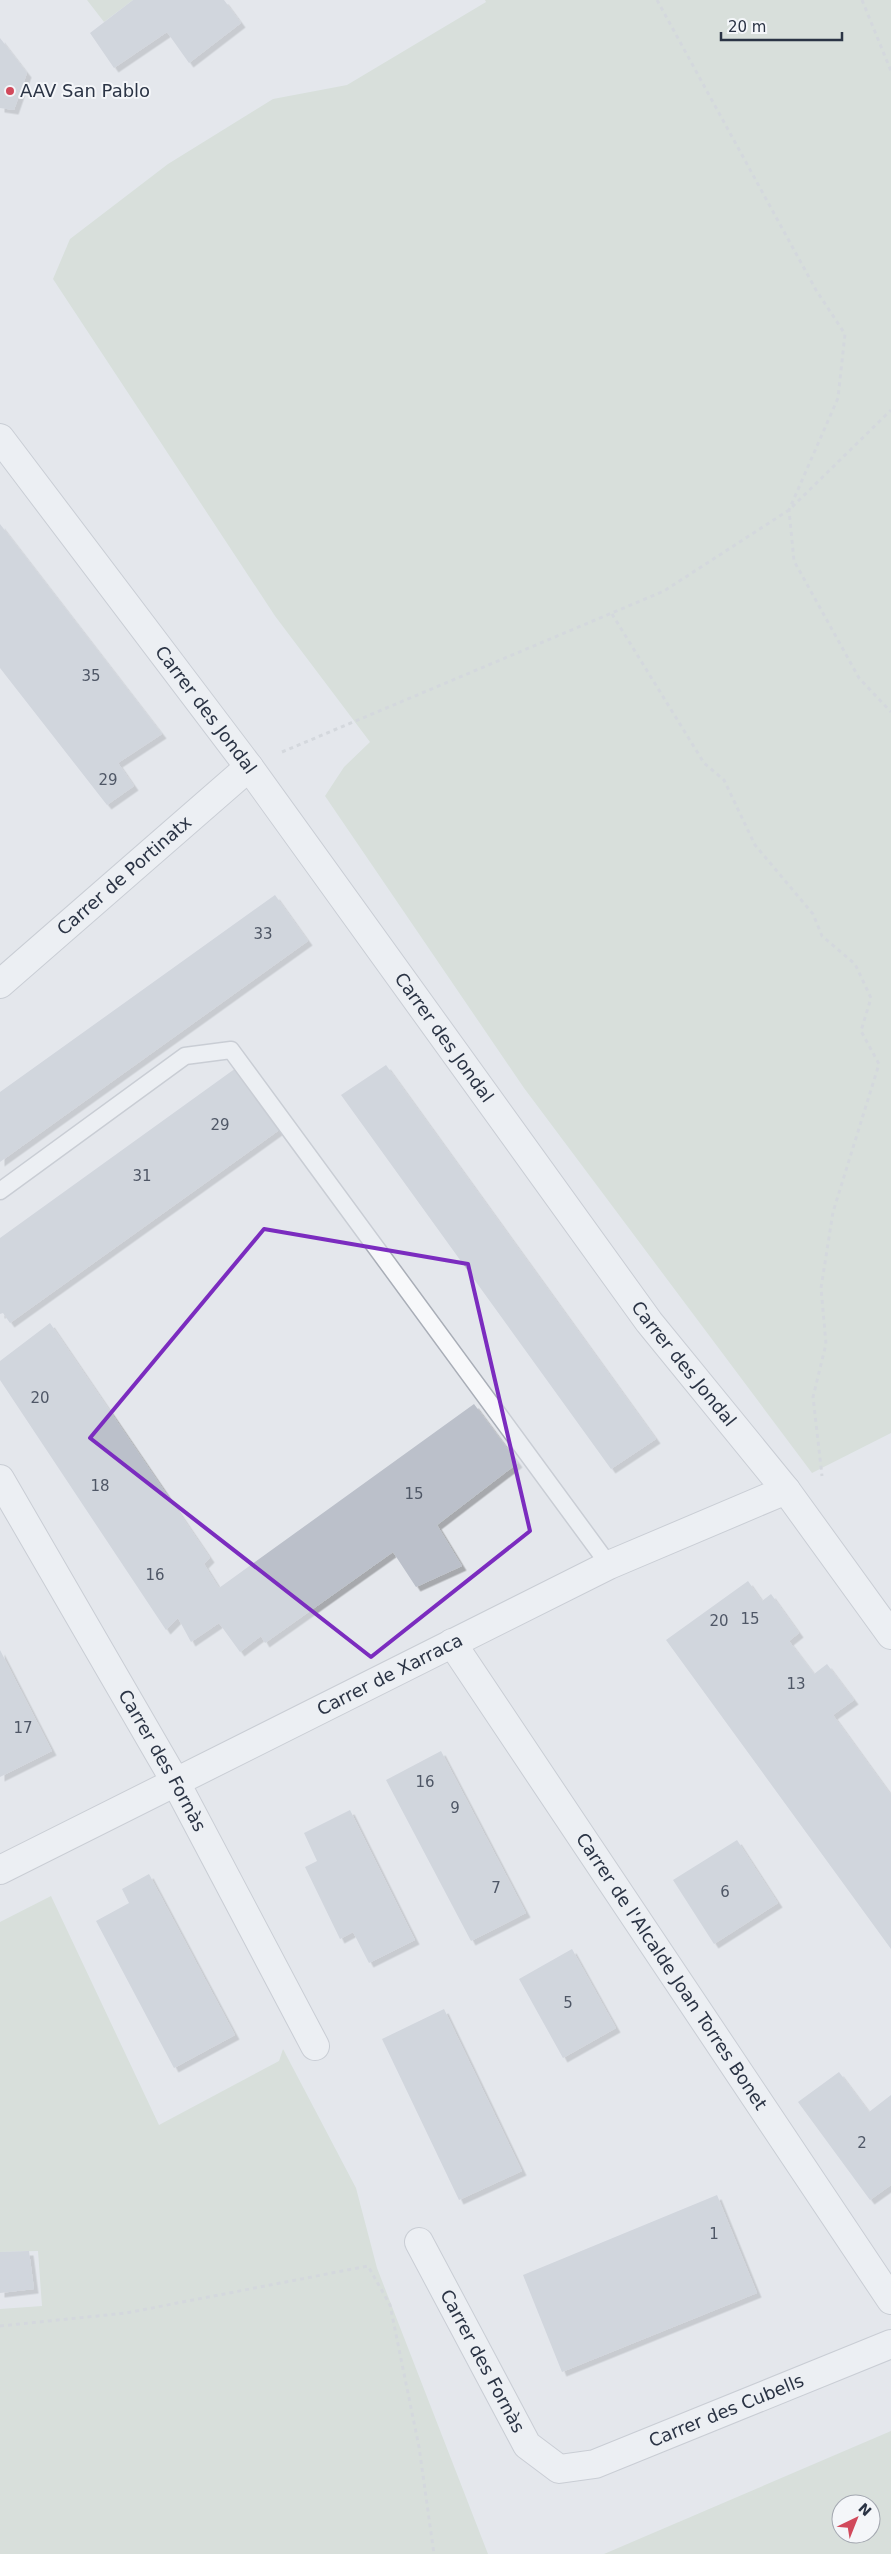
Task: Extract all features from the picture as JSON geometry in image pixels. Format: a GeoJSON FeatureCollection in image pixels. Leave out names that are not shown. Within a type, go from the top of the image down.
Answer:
{"type":"FeatureCollection","features":[{"type":"Feature","properties":{"kind":"street","name":"Carrer des Jondal"},"geometry":{"type":"LineString","coordinates":[[0,438],[250,766],[649,1322],[786,1490],[891,1635]]}},
{"type":"Feature","properties":{"kind":"street","name":"Carrer de Portinatx"},"geometry":{"type":"LineString","coordinates":[[0,984],[250,766]]}},
{"type":"Feature","properties":{"kind":"street","name":"Carrer des Fornàs"},"geometry":{"type":"LineString","coordinates":[[0,1480],[175,1781],[316,2046]]}},
{"type":"Feature","properties":{"kind":"street","name":"Carrer de Xarraca"},"geometry":{"type":"LineString","coordinates":[[0,1870],[609,1565],[786,1490]]}},
{"type":"Feature","properties":{"kind":"street","name":"Carrer de l'Alcalde Joan Torres Bonet"},"geometry":{"type":"LineString","coordinates":[[452,1643],[891,2300]]}},
{"type":"Feature","properties":{"kind":"street","name":"Carrer des Fornàs"},"geometry":{"type":"LineString","coordinates":[[419,2242],[526,2445],[559,2468]]}},
{"type":"Feature","properties":{"kind":"street","name":"Carrer des Cubells"},"geometry":{"type":"LineString","coordinates":[[559,2468],[595,2464],[891,2344]]}},
{"type":"Feature","properties":{"kind":"lane"},"geometry":{"type":"LineString","coordinates":[[0,1191],[185,1056],[230,1050],[609,1565]]}},
{"type":"Feature","properties":{"kind":"path"},"geometry":{"type":"LineString","coordinates":[[657,0],[816,290],[845,334],[838,398],[789,510],[794,561],[859,678],[891,712]]}},
{"type":"Feature","properties":{"kind":"path"},"geometry":{"type":"LineString","coordinates":[[862,0],[891,71]]}},
{"type":"Feature","properties":{"kind":"path"},"geometry":{"type":"LineString","coordinates":[[250,766],[664,591],[789,510],[891,410]]}},
{"type":"Feature","properties":{"kind":"path"},"geometry":{"type":"LineString","coordinates":[[612,614],[704,763],[724,780],[756,845],[813,914],[822,936],[855,964],[871,998],[861,1031],[879,1064],[833,1212],[821,1288],[826,1344],[813,1397],[822,1476]]}},
{"type":"Feature","properties":{"kind":"path"},"geometry":{"type":"LineString","coordinates":[[0,2326],[126,2312],[368,2266],[390,2305],[419,2447],[434,2554]]}},
{"type":"Feature","properties":{"kind":"highlighted area"},"geometry":{"type":"Polygon","coordinates":[[[264,1229],[468,1264],[530,1531],[371,1657],[90,1438],[264,1229]]]}},
{"type":"Feature","properties":{"kind":"green space"},"geometry":{"type":"Polygon","coordinates":[[[87,0],[133,0],[104,22],[87,0]]]}},
{"type":"Feature","properties":{"kind":"green space"},"geometry":{"type":"Polygon","coordinates":[[[485,0],[891,0],[891,1433],[812,1473],[524,1088],[325,796],[344,767],[370,742],[275,616],[53,279],[70,239],[168,164],[273,99],[347,85],[486,2],[485,0]]]}},
{"type":"Feature","properties":{"kind":"green space"},"geometry":{"type":"Polygon","coordinates":[[[51,1896],[159,2125],[279,2061],[283,2049],[356,2188],[377,2268],[488,2554],[0,2554],[0,2309],[42,2306],[38,2251],[0,2252],[0,1922],[51,1896]]]}},
{"type":"Feature","properties":{"kind":"green space"},"geometry":{"type":"Polygon","coordinates":[[[891,2431],[891,2554],[604,2554],[891,2431]]]}},
{"type":"Feature","properties":{"kind":"building"},"geometry":{"type":"Polygon","coordinates":[[[133,0],[224,0],[241,23],[189,63],[167,32],[114,68],[90,33],[133,0]]]}},
{"type":"Feature","properties":{"kind":"building","name":"AAV San Pablo"},"geometry":{"type":"Polygon","coordinates":[[[0,38],[27,73],[14,110],[0,108],[0,38]]]}},
{"type":"Feature","properties":{"kind":"building"},"geometry":{"type":"Polygon","coordinates":[[[0,524],[162,734],[118,763],[134,786],[107,805],[0,668],[0,524]]]}},
{"type":"Feature","properties":{"kind":"building"},"geometry":{"type":"Polygon","coordinates":[[[275,895],[308,941],[0,1162],[0,1092],[275,895]]]}},
{"type":"Feature","properties":{"kind":"building"},"geometry":{"type":"Polygon","coordinates":[[[386,1065],[656,1439],[611,1469],[341,1095],[386,1065]]]}},
{"type":"Feature","properties":{"kind":"building"},"geometry":{"type":"Polygon","coordinates":[[[236,1068],[282,1128],[10,1323],[3,1313],[0,1314],[0,1238],[236,1068]]]}},
{"type":"Feature","properties":{"kind":"building"},"geometry":{"type":"Polygon","coordinates":[[[50,1323],[210,1558],[204,1564],[219,1588],[474,1404],[518,1463],[437,1525],[462,1566],[416,1587],[393,1552],[265,1643],[261,1636],[240,1652],[219,1623],[191,1642],[178,1618],[166,1630],[0,1380],[0,1361],[50,1323]]]}},
{"type":"Feature","properties":{"kind":"building"},"geometry":{"type":"Polygon","coordinates":[[[748,1581],[762,1601],[771,1594],[799,1633],[789,1641],[814,1674],[827,1664],[854,1700],[833,1715],[891,1795],[891,1949],[666,1640],[748,1581]]]}},
{"type":"Feature","properties":{"kind":"building"},"geometry":{"type":"Polygon","coordinates":[[[0,1650],[52,1751],[0,1777],[0,1650]]]}},
{"type":"Feature","properties":{"kind":"building"},"geometry":{"type":"Polygon","coordinates":[[[441,1751],[526,1913],[471,1941],[386,1780],[441,1751]]]}},
{"type":"Feature","properties":{"kind":"building"},"geometry":{"type":"Polygon","coordinates":[[[350,1810],[415,1940],[369,1963],[353,1932],[340,1939],[305,1867],[317,1861],[304,1833],[350,1810]]]}},
{"type":"Feature","properties":{"kind":"building"},"geometry":{"type":"Polygon","coordinates":[[[737,1840],[778,1903],[714,1944],[673,1880],[737,1840]]]}},
{"type":"Feature","properties":{"kind":"building"},"geometry":{"type":"Polygon","coordinates":[[[149,1874],[235,2035],[174,2068],[96,1921],[129,1903],[122,1889],[149,1874]]]}},
{"type":"Feature","properties":{"kind":"building"},"geometry":{"type":"Polygon","coordinates":[[[572,1949],[616,2028],[563,2058],[519,1979],[572,1949]]]}},
{"type":"Feature","properties":{"kind":"building"},"geometry":{"type":"Polygon","coordinates":[[[444,2009],[522,2171],[459,2200],[382,2039],[444,2009]]]}},
{"type":"Feature","properties":{"kind":"building"},"geometry":{"type":"Polygon","coordinates":[[[839,2072],[869,2112],[891,2095],[891,2185],[870,2200],[798,2102],[839,2072]]]}},
{"type":"Feature","properties":{"kind":"building"},"geometry":{"type":"Polygon","coordinates":[[[717,2195],[757,2293],[562,2372],[523,2275],[717,2195]]]}},
{"type":"Feature","properties":{"kind":"building"},"geometry":{"type":"Polygon","coordinates":[[[29,2251],[34,2289],[0,2293],[0,2252],[29,2251]]]}},
{"type":"Feature","properties":{"kind":"place","name":"AAV San Pablo"},"geometry":{"type":"Point","coordinates":[10,91]}}]}
